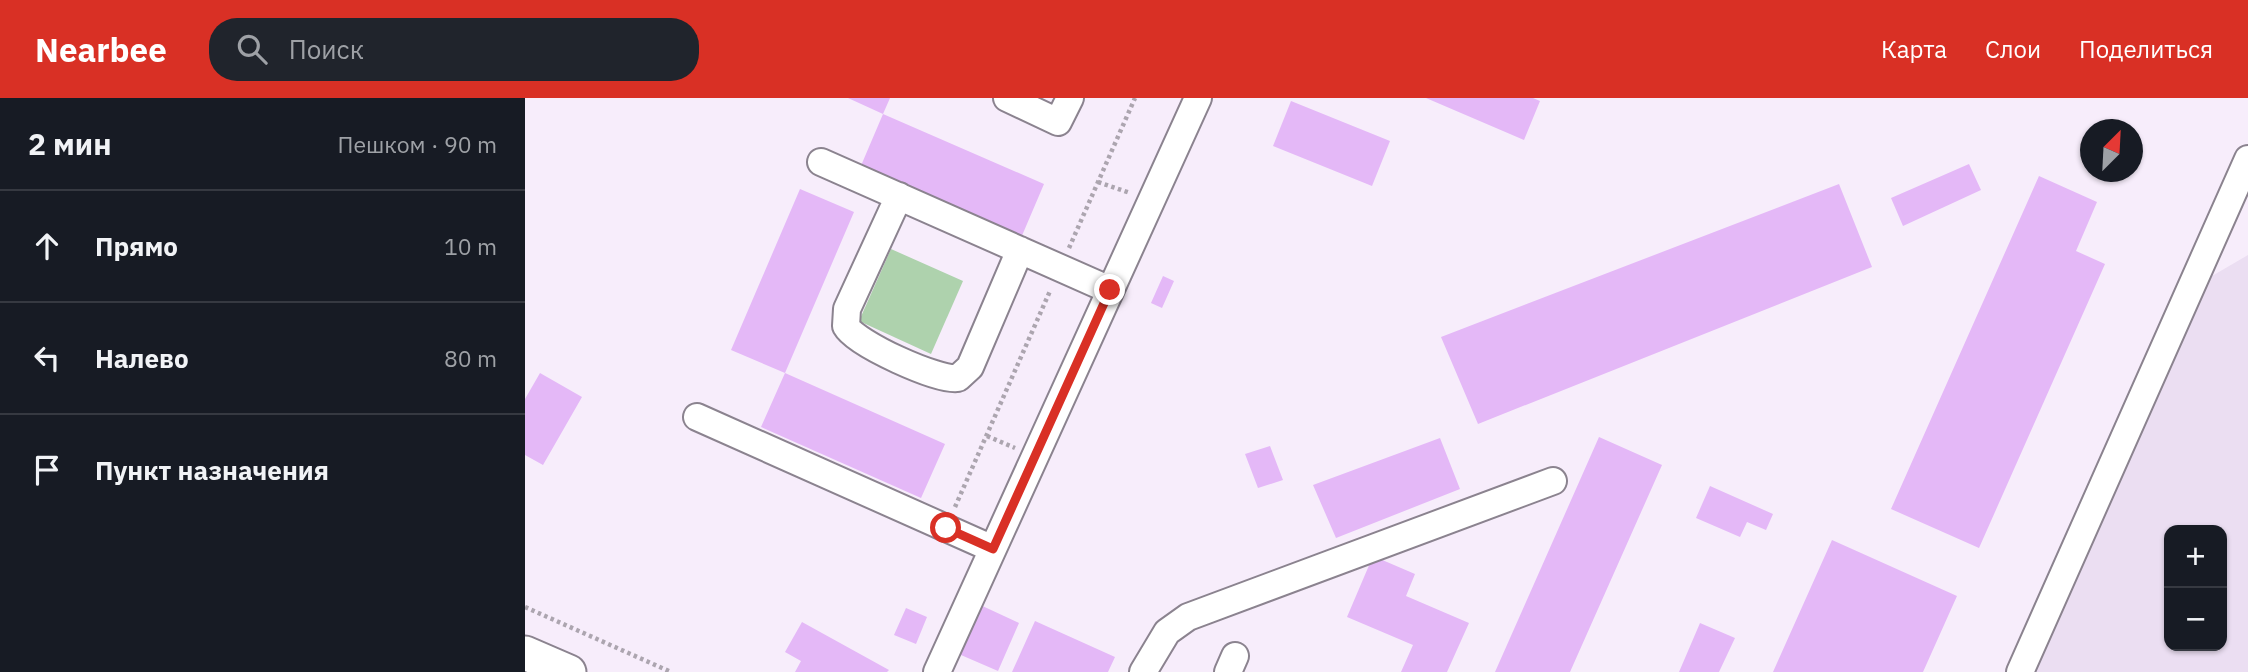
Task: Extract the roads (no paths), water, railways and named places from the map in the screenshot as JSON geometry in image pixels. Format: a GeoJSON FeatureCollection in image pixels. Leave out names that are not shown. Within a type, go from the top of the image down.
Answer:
{"type":"FeatureCollection","features":[{"type":"Feature","properties":{"kind":"main road"},"geometry":{"type":"LineString","coordinates":[[525,653],[569,672]]}},
{"type":"Feature","properties":{"kind":"lane"},"geometry":{"type":"LineString","coordinates":[[1007,98],[1058,122],[1070,98]]}},
{"type":"Feature","properties":{"kind":"lane"},"geometry":{"type":"LineString","coordinates":[[937,672],[1198,98]]}},
{"type":"Feature","properties":{"kind":"lane"},"geometry":{"type":"LineString","coordinates":[[2020,672],[2248,159]]}},
{"type":"Feature","properties":{"kind":"lane"},"geometry":{"type":"LineString","coordinates":[[821,162],[1110,290]]}},
{"type":"Feature","properties":{"kind":"lane"},"geometry":{"type":"LineString","coordinates":[[899,197],[847,309],[846,327],[858,340],[941,377],[958,378],[970,367],[1020,250]]}},
{"type":"Feature","properties":{"kind":"lane"},"geometry":{"type":"LineString","coordinates":[[697,417],[993,549]]}},
{"type":"Feature","properties":{"kind":"lane"},"geometry":{"type":"LineString","coordinates":[[1143,672],[1167,632],[1188,617],[1553,481]]}}]}
